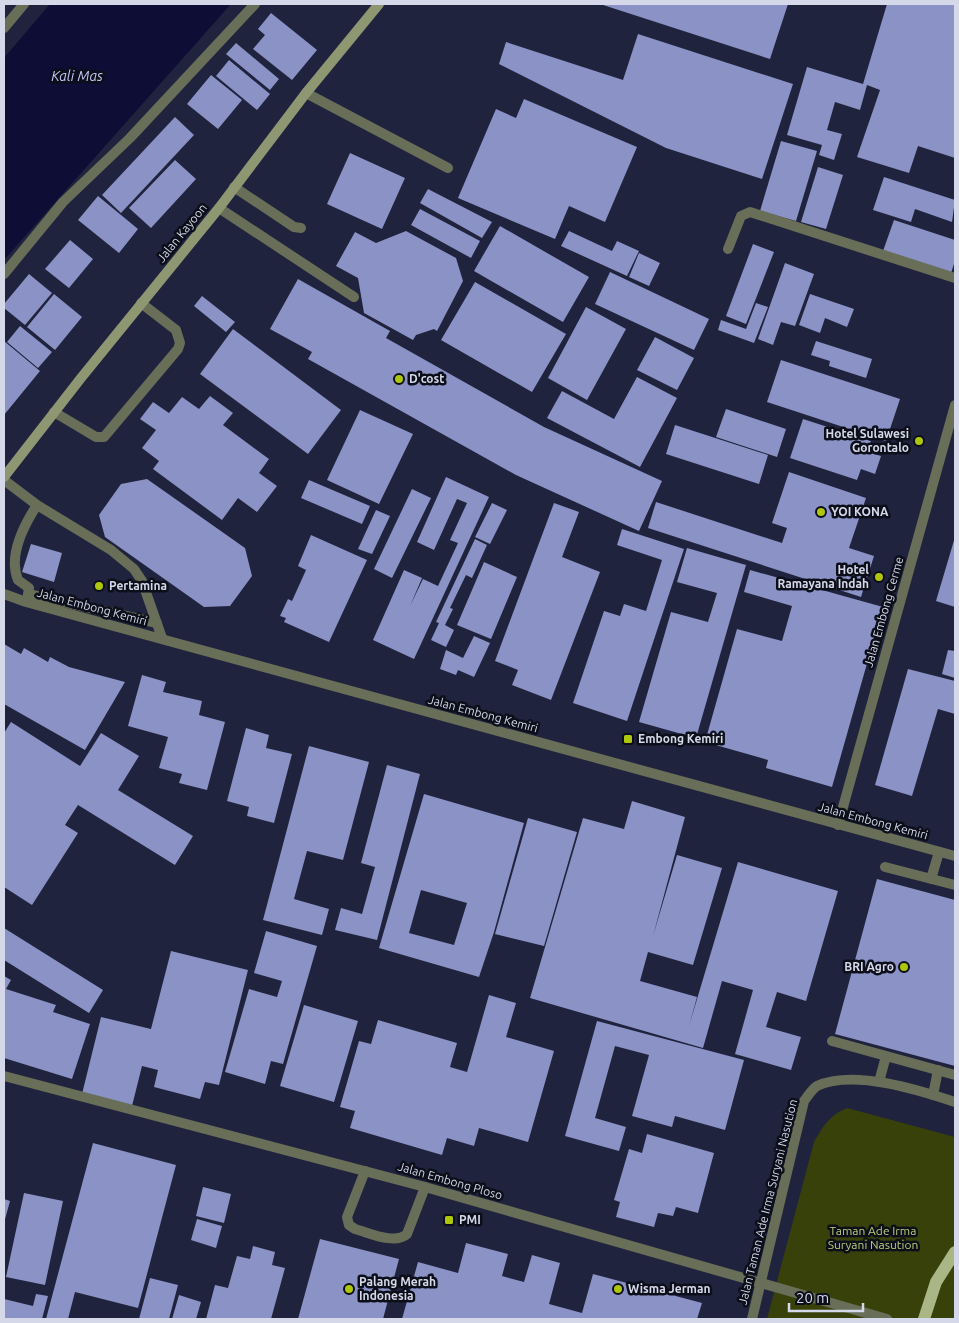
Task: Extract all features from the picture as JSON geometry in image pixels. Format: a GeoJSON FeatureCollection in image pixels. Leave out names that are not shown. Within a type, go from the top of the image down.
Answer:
{"type":"FeatureCollection","features":[{"type":"Feature","properties":{"kind":"main road","name":"Jalan Kayoon"},"geometry":{"type":"LineString","coordinates":[[4,479],[54,412],[219,208],[306,93],[379,4]]}},
{"type":"Feature","properties":{"kind":"main road"},"geometry":{"type":"LineString","coordinates":[[924,1319],[936,1282],[955,1252]]}},
{"type":"Feature","properties":{"kind":"street"},"geometry":{"type":"LineString","coordinates":[[4,28],[24,4]]}},
{"type":"Feature","properties":{"kind":"street"},"geometry":{"type":"LineString","coordinates":[[4,274],[63,202],[130,138],[254,4]]}},
{"type":"Feature","properties":{"kind":"street"},"geometry":{"type":"LineString","coordinates":[[306,93],[448,168]]}},
{"type":"Feature","properties":{"kind":"street"},"geometry":{"type":"LineString","coordinates":[[234,187],[294,226],[301,228]]}},
{"type":"Feature","properties":{"kind":"street"},"geometry":{"type":"LineString","coordinates":[[219,208],[354,297]]}},
{"type":"Feature","properties":{"kind":"street"},"geometry":{"type":"LineString","coordinates":[[728,249],[741,216],[750,212],[955,278]]}},
{"type":"Feature","properties":{"kind":"street"},"geometry":{"type":"LineString","coordinates":[[54,412],[96,437],[104,437],[178,349],[180,343],[176,330],[141,303]]}},
{"type":"Feature","properties":{"kind":"street","name":"Jalan Embong Cerme"},"geometry":{"type":"LineString","coordinates":[[838,825],[955,405]]}},
{"type":"Feature","properties":{"kind":"street"},"geometry":{"type":"LineString","coordinates":[[4,479],[37,505],[111,550],[134,569],[142,581],[162,638]]}},
{"type":"Feature","properties":{"kind":"street"},"geometry":{"type":"LineString","coordinates":[[37,505],[23,526],[15,562],[17,577],[29,588],[27,598],[157,623]]}},
{"type":"Feature","properties":{"kind":"street","name":"Jalan Embong Kemiri"},"geometry":{"type":"LineString","coordinates":[[4,594],[27,598],[162,638],[955,856]]}},
{"type":"Feature","properties":{"kind":"street"},"geometry":{"type":"LineString","coordinates":[[931,879],[939,852]]}},
{"type":"Feature","properties":{"kind":"street"},"geometry":{"type":"LineString","coordinates":[[885,867],[955,885]]}},
{"type":"Feature","properties":{"kind":"street"},"geometry":{"type":"LineString","coordinates":[[832,1042],[955,1075]]}},
{"type":"Feature","properties":{"kind":"street"},"geometry":{"type":"LineString","coordinates":[[879,1082],[886,1056]]}},
{"type":"Feature","properties":{"kind":"street"},"geometry":{"type":"LineString","coordinates":[[933,1095],[938,1070]]}},
{"type":"Feature","properties":{"kind":"street","name":"Jalan Embong Ploso"},"geometry":{"type":"LineString","coordinates":[[4,1076],[365,1170],[887,1319]]}},
{"type":"Feature","properties":{"kind":"street","name":"Jalan Taman Ade Irma Suryani Nasution"},"geometry":{"type":"LineString","coordinates":[[752,1319],[804,1100],[815,1087],[831,1082],[879,1082],[955,1102]]}},
{"type":"Feature","properties":{"kind":"street"},"geometry":{"type":"LineString","coordinates":[[365,1170],[347,1217],[349,1225],[355,1229],[395,1239],[402,1238],[407,1234],[425,1187]]}},
{"type":"Feature","properties":{"kind":"green space","name":"Taman Ade Irma Suryani Nasution"},"geometry":{"type":"Polygon","coordinates":[[[847,1108],[955,1137],[955,1319],[767,1319],[814,1142],[828,1122],[836,1114],[847,1108]]]}},
{"type":"Feature","properties":{"kind":"water","name":"Kali Mas"},"geometry":{"type":"Polygon","coordinates":[[[50,4],[231,4],[4,260],[4,58],[50,4]]]}},
{"type":"Feature","properties":{"kind":"building"},"geometry":{"type":"Polygon","coordinates":[[[600,4],[788,4],[770,59],[600,4]]]}},
{"type":"Feature","properties":{"kind":"building"},"geometry":{"type":"Polygon","coordinates":[[[887,4],[955,4],[955,158],[918,146],[909,173],[857,157],[880,90],[867,85],[860,110],[835,102],[827,130],[842,134],[834,160],[819,155],[822,145],[787,135],[807,67],[863,84],[887,4]]]}},
{"type":"Feature","properties":{"kind":"building"},"geometry":{"type":"Polygon","coordinates":[[[271,13],[317,50],[292,80],[253,49],[265,35],[258,29],[271,13]]]}},
{"type":"Feature","properties":{"kind":"building"},"geometry":{"type":"Polygon","coordinates":[[[638,34],[793,84],[762,179],[666,148],[499,64],[506,42],[623,80],[638,34]]]}},
{"type":"Feature","properties":{"kind":"building"},"geometry":{"type":"Polygon","coordinates":[[[236,43],[279,79],[270,90],[226,54],[236,43]]]}},
{"type":"Feature","properties":{"kind":"building"},"geometry":{"type":"Polygon","coordinates":[[[229,60],[270,94],[257,110],[216,76],[229,60]]]}},
{"type":"Feature","properties":{"kind":"building"},"geometry":{"type":"Polygon","coordinates":[[[211,75],[242,100],[218,129],[187,104],[211,75]]]}},
{"type":"Feature","properties":{"kind":"building"},"geometry":{"type":"Polygon","coordinates":[[[524,99],[637,147],[605,222],[569,206],[555,239],[458,198],[496,109],[516,118],[524,99]]]}},
{"type":"Feature","properties":{"kind":"building"},"geometry":{"type":"Polygon","coordinates":[[[175,117],[194,135],[121,213],[102,195],[175,117]]]}},
{"type":"Feature","properties":{"kind":"building"},"geometry":{"type":"Polygon","coordinates":[[[781,141],[817,151],[796,221],[760,211],[781,141]]]}},
{"type":"Feature","properties":{"kind":"building"},"geometry":{"type":"Polygon","coordinates":[[[350,153],[405,178],[382,229],[327,204],[350,153]]]}},
{"type":"Feature","properties":{"kind":"building"},"geometry":{"type":"Polygon","coordinates":[[[175,160],[196,179],[151,228],[129,208],[175,160]]]}},
{"type":"Feature","properties":{"kind":"building"},"geometry":{"type":"Polygon","coordinates":[[[818,167],[843,175],[826,229],[801,222],[818,167]]]}},
{"type":"Feature","properties":{"kind":"building"},"geometry":{"type":"Polygon","coordinates":[[[884,177],[955,200],[952,222],[915,209],[911,222],[873,210],[884,177]]]}},
{"type":"Feature","properties":{"kind":"building"},"geometry":{"type":"Polygon","coordinates":[[[428,189],[492,222],[482,238],[420,203],[428,189]]]}},
{"type":"Feature","properties":{"kind":"building"},"geometry":{"type":"Polygon","coordinates":[[[98,196],[138,229],[119,253],[78,220],[98,196]]]}},
{"type":"Feature","properties":{"kind":"building"},"geometry":{"type":"Polygon","coordinates":[[[420,209],[480,241],[471,258],[411,225],[420,209]]]}},
{"type":"Feature","properties":{"kind":"building"},"geometry":{"type":"Polygon","coordinates":[[[894,220],[955,240],[955,261],[951,273],[883,251],[894,220]]]}},
{"type":"Feature","properties":{"kind":"building"},"geometry":{"type":"Polygon","coordinates":[[[500,226],[589,277],[563,322],[474,271],[500,226]]]}},
{"type":"Feature","properties":{"kind":"building"},"geometry":{"type":"Polygon","coordinates":[[[406,231],[456,258],[463,281],[437,331],[434,329],[416,335],[413,340],[364,313],[358,278],[336,266],[355,232],[376,243],[406,231]]]}},
{"type":"Feature","properties":{"kind":"building"},"geometry":{"type":"Polygon","coordinates":[[[569,231],[612,251],[617,241],[639,251],[627,276],[561,246],[569,231]]]}},
{"type":"Feature","properties":{"kind":"building"},"geometry":{"type":"Polygon","coordinates":[[[70,240],[93,259],[69,288],[45,269],[70,240]]]}},
{"type":"Feature","properties":{"kind":"building"},"geometry":{"type":"Polygon","coordinates":[[[753,244],[774,252],[746,324],[726,316],[753,244]]]}},
{"type":"Feature","properties":{"kind":"building"},"geometry":{"type":"Polygon","coordinates":[[[639,253],[660,263],[649,286],[629,277],[639,253]]]}},
{"type":"Feature","properties":{"kind":"building"},"geometry":{"type":"Polygon","coordinates":[[[785,263],[814,274],[795,326],[781,322],[773,345],[758,339],[785,263]]]}},
{"type":"Feature","properties":{"kind":"building"},"geometry":{"type":"Polygon","coordinates":[[[610,272],[709,319],[694,350],[595,304],[610,272]]]}},
{"type":"Feature","properties":{"kind":"building"},"geometry":{"type":"Polygon","coordinates":[[[29,274],[52,293],[25,325],[4,308],[4,304],[29,274]]]}},
{"type":"Feature","properties":{"kind":"building"},"geometry":{"type":"Polygon","coordinates":[[[298,279],[390,331],[386,338],[544,427],[662,481],[639,531],[516,475],[308,359],[312,352],[270,329],[298,279]]]}},
{"type":"Feature","properties":{"kind":"building"},"geometry":{"type":"Polygon","coordinates":[[[475,282],[566,334],[532,392],[441,340],[475,282]]]}},
{"type":"Feature","properties":{"kind":"building"},"geometry":{"type":"Polygon","coordinates":[[[54,294],[82,317],[55,350],[27,327],[54,294]]]}},
{"type":"Feature","properties":{"kind":"building"},"geometry":{"type":"Polygon","coordinates":[[[810,294],[854,309],[847,327],[825,318],[820,333],[799,325],[810,294]]]}},
{"type":"Feature","properties":{"kind":"building"},"geometry":{"type":"Polygon","coordinates":[[[202,296],[235,322],[226,332],[194,306],[202,296]]]}},
{"type":"Feature","properties":{"kind":"building"},"geometry":{"type":"Polygon","coordinates":[[[756,303],[768,307],[754,343],[718,330],[721,320],[746,329],[756,303]]]}},
{"type":"Feature","properties":{"kind":"building"},"geometry":{"type":"Polygon","coordinates":[[[586,307],[626,329],[587,400],[548,378],[586,307]]]}},
{"type":"Feature","properties":{"kind":"building"},"geometry":{"type":"Polygon","coordinates":[[[20,326],[52,352],[38,368],[7,342],[20,326]]]}},
{"type":"Feature","properties":{"kind":"building"},"geometry":{"type":"Polygon","coordinates":[[[233,329],[341,410],[308,454],[200,374],[233,329]]]}},
{"type":"Feature","properties":{"kind":"building"},"geometry":{"type":"Polygon","coordinates":[[[655,337],[694,358],[677,390],[637,370],[655,337]]]}},
{"type":"Feature","properties":{"kind":"building"},"geometry":{"type":"Polygon","coordinates":[[[4,341],[40,371],[4,415],[4,341]]]}},
{"type":"Feature","properties":{"kind":"building"},"geometry":{"type":"Polygon","coordinates":[[[816,341],[872,359],[866,378],[829,366],[830,361],[811,355],[816,341]]]}},
{"type":"Feature","properties":{"kind":"building"},"geometry":{"type":"Polygon","coordinates":[[[781,360],[900,399],[886,441],[767,402],[781,360]]]}},
{"type":"Feature","properties":{"kind":"building"},"geometry":{"type":"Polygon","coordinates":[[[637,377],[677,398],[640,467],[547,418],[562,391],[614,419],[637,377]]]}},
{"type":"Feature","properties":{"kind":"building"},"geometry":{"type":"Polygon","coordinates":[[[210,396],[233,413],[223,425],[269,459],[259,473],[277,486],[257,512],[238,498],[222,520],[153,469],[159,461],[142,448],[156,430],[140,419],[153,402],[169,413],[182,397],[199,409],[210,396]]]}},
{"type":"Feature","properties":{"kind":"building"},"geometry":{"type":"Polygon","coordinates":[[[726,409],[786,429],[777,457],[716,437],[726,409]]]}},
{"type":"Feature","properties":{"kind":"building"},"geometry":{"type":"Polygon","coordinates":[[[360,410],[413,434],[379,504],[327,480],[360,410]]]}},
{"type":"Feature","properties":{"kind":"building"},"geometry":{"type":"Polygon","coordinates":[[[803,419],[871,441],[867,452],[881,456],[875,474],[861,469],[857,480],[790,458],[803,419]]]}},
{"type":"Feature","properties":{"kind":"building"},"geometry":{"type":"Polygon","coordinates":[[[675,425],[768,455],[759,484],[666,454],[675,425]]]}},
{"type":"Feature","properties":{"kind":"building"},"geometry":{"type":"Polygon","coordinates":[[[789,472],[866,498],[849,548],[874,556],[861,597],[648,528],[656,502],[782,543],[787,528],[772,523],[789,472]]]}},
{"type":"Feature","properties":{"kind":"building"},"geometry":{"type":"Polygon","coordinates":[[[446,477],[489,497],[414,659],[373,640],[404,570],[422,578],[410,606],[423,579],[438,586],[458,543],[450,540],[467,503],[457,499],[434,550],[417,542],[446,477]]]}},
{"type":"Feature","properties":{"kind":"building"},"geometry":{"type":"Polygon","coordinates":[[[147,479],[245,548],[252,576],[230,606],[204,607],[105,537],[99,515],[121,484],[147,479]]]}},
{"type":"Feature","properties":{"kind":"building"},"geometry":{"type":"Polygon","coordinates":[[[309,480],[370,506],[362,524],[301,498],[309,480]]]}},
{"type":"Feature","properties":{"kind":"building"},"geometry":{"type":"Polygon","coordinates":[[[412,489],[431,498],[392,578],[374,569],[412,489]]]}},
{"type":"Feature","properties":{"kind":"building"},"geometry":{"type":"Polygon","coordinates":[[[492,503],[507,510],[490,544],[475,537],[492,503]]]}},
{"type":"Feature","properties":{"kind":"building"},"geometry":{"type":"Polygon","coordinates":[[[554,503],[579,512],[562,557],[600,572],[551,700],[512,685],[518,670],[495,661],[554,503]]]}},
{"type":"Feature","properties":{"kind":"building"},"geometry":{"type":"Polygon","coordinates":[[[376,510],[390,516],[372,554],[358,549],[376,510]]]}},
{"type":"Feature","properties":{"kind":"building"},"geometry":{"type":"Polygon","coordinates":[[[622,529],[684,549],[627,721],[573,703],[604,611],[620,616],[624,604],[646,611],[662,560],[617,545],[622,529]]]}},
{"type":"Feature","properties":{"kind":"building"},"geometry":{"type":"Polygon","coordinates":[[[311,535],[367,560],[329,642],[284,622],[286,618],[280,616],[288,599],[292,601],[306,570],[298,566],[311,535]]]}},
{"type":"Feature","properties":{"kind":"building"},"geometry":{"type":"Polygon","coordinates":[[[955,537],[955,607],[936,601],[955,537]]]}},
{"type":"Feature","properties":{"kind":"building"},"geometry":{"type":"Polygon","coordinates":[[[475,539],[487,545],[472,578],[466,575],[450,608],[453,609],[445,625],[454,630],[446,647],[431,640],[439,623],[436,622],[475,539]]]}},
{"type":"Feature","properties":{"kind":"building"},"geometry":{"type":"Polygon","coordinates":[[[31,544],[62,553],[54,582],[22,572],[31,544]]]}},
{"type":"Feature","properties":{"kind":"building"},"geometry":{"type":"Polygon","coordinates":[[[687,548],[746,565],[696,738],[639,722],[671,612],[708,622],[717,593],[677,582],[687,548]]]}},
{"type":"Feature","properties":{"kind":"building"},"geometry":{"type":"Polygon","coordinates":[[[484,562],[517,577],[491,639],[457,625],[484,562]]]}},
{"type":"Feature","properties":{"kind":"building"},"geometry":{"type":"Polygon","coordinates":[[[750,570],[883,607],[832,787],[766,768],[768,760],[705,742],[737,629],[782,641],[792,606],[744,592],[750,570]]]}},
{"type":"Feature","properties":{"kind":"building"},"geometry":{"type":"Polygon","coordinates":[[[474,636],[490,643],[474,677],[458,670],[456,675],[440,669],[446,650],[463,658],[474,636]]]}},
{"type":"Feature","properties":{"kind":"building"},"geometry":{"type":"Polygon","coordinates":[[[4,644],[21,654],[24,648],[48,662],[50,657],[69,667],[125,682],[85,750],[4,704],[4,644]]]}},
{"type":"Feature","properties":{"kind":"building"},"geometry":{"type":"Polygon","coordinates":[[[948,650],[955,651],[955,678],[942,674],[948,650]]]}},
{"type":"Feature","properties":{"kind":"building"},"geometry":{"type":"Polygon","coordinates":[[[908,669],[955,681],[955,714],[938,709],[912,796],[875,785],[908,669]]]}},
{"type":"Feature","properties":{"kind":"building"},"geometry":{"type":"Polygon","coordinates":[[[142,675],[166,682],[163,692],[202,701],[199,715],[225,722],[207,790],[179,783],[182,774],[159,768],[168,737],[128,726],[142,675]]]}},
{"type":"Feature","properties":{"kind":"building"},"geometry":{"type":"Polygon","coordinates":[[[11,722],[80,766],[101,733],[139,756],[118,790],[193,836],[175,865],[78,805],[65,825],[78,833],[32,905],[4,887],[4,733],[11,722]]]}},
{"type":"Feature","properties":{"kind":"building"},"geometry":{"type":"Polygon","coordinates":[[[246,728],[269,735],[266,748],[292,754],[274,823],[247,816],[249,807],[227,801],[246,728]]]}},
{"type":"Feature","properties":{"kind":"building"},"geometry":{"type":"Polygon","coordinates":[[[309,746],[369,762],[343,860],[307,851],[294,899],[329,909],[322,935],[263,920],[309,746]]]}},
{"type":"Feature","properties":{"kind":"building"},"geometry":{"type":"Polygon","coordinates":[[[387,765],[420,774],[377,940],[335,930],[341,908],[362,914],[375,867],[361,863],[387,765]]]}},
{"type":"Feature","properties":{"kind":"building"},"geometry":{"type":"Polygon","coordinates":[[[424,794],[524,823],[494,932],[479,977],[379,948],[424,794]],[[421,890],[409,933],[454,945],[467,903],[421,890]]]}},
{"type":"Feature","properties":{"kind":"building"},"geometry":{"type":"Polygon","coordinates":[[[632,801],[685,817],[653,936],[677,855],[722,868],[693,965],[648,952],[640,981],[697,997],[689,1026],[738,862],[838,891],[806,1001],[777,992],[766,1027],[801,1037],[791,1070],[735,1054],[753,990],[722,981],[703,1048],[530,998],[583,818],[624,829],[632,801]]]}},
{"type":"Feature","properties":{"kind":"building"},"geometry":{"type":"Polygon","coordinates":[[[528,818],[577,832],[544,946],[495,934],[528,818]]]}},
{"type":"Feature","properties":{"kind":"building","name":"BRI Agro"},"geometry":{"type":"Polygon","coordinates":[[[877,879],[955,900],[955,1066],[835,1034],[877,879]]]}},
{"type":"Feature","properties":{"kind":"building"},"geometry":{"type":"Polygon","coordinates":[[[4,928],[103,990],[89,1013],[4,960],[4,928]]]}},
{"type":"Feature","properties":{"kind":"building"},"geometry":{"type":"Polygon","coordinates":[[[266,931],[317,946],[283,1064],[271,1061],[265,1084],[225,1072],[249,989],[277,997],[282,981],[254,973],[266,931]]]}},
{"type":"Feature","properties":{"kind":"building"},"geometry":{"type":"Polygon","coordinates":[[[171,951],[248,970],[219,1085],[205,1082],[200,1099],[154,1087],[158,1070],[142,1066],[132,1106],[82,1094],[101,1017],[151,1029],[171,951]]]}},
{"type":"Feature","properties":{"kind":"building"},"geometry":{"type":"Polygon","coordinates":[[[4,976],[11,980],[6,989],[56,1005],[53,1012],[90,1024],[72,1079],[4,1058],[4,976]]]}},
{"type":"Feature","properties":{"kind":"building"},"geometry":{"type":"Polygon","coordinates":[[[489,995],[516,1003],[506,1037],[554,1051],[528,1142],[479,1128],[474,1146],[447,1138],[442,1155],[350,1128],[355,1111],[340,1107],[359,1041],[371,1044],[378,1020],[457,1043],[450,1067],[467,1072],[489,995]]]}},
{"type":"Feature","properties":{"kind":"building"},"geometry":{"type":"Polygon","coordinates":[[[304,1005],[358,1021],[334,1102],[280,1086],[304,1005]]]}},
{"type":"Feature","properties":{"kind":"building"},"geometry":{"type":"Polygon","coordinates":[[[597,1021],[744,1060],[725,1130],[675,1116],[672,1127],[632,1116],[649,1055],[615,1046],[595,1118],[626,1127],[619,1151],[565,1136],[597,1021]]]}},
{"type":"Feature","properties":{"kind":"building"},"geometry":{"type":"Polygon","coordinates":[[[647,1134],[714,1153],[698,1213],[676,1207],[673,1216],[658,1213],[654,1227],[616,1217],[620,1202],[614,1200],[629,1149],[642,1153],[647,1134]]]}},
{"type":"Feature","properties":{"kind":"building"},"geometry":{"type":"Polygon","coordinates":[[[93,1143],[176,1165],[138,1308],[75,1292],[68,1319],[46,1319],[93,1143]]]}},
{"type":"Feature","properties":{"kind":"building"},"geometry":{"type":"Polygon","coordinates":[[[203,1187],[231,1194],[224,1223],[196,1216],[203,1187]]]}},
{"type":"Feature","properties":{"kind":"building"},"geometry":{"type":"Polygon","coordinates":[[[24,1193],[63,1201],[45,1285],[6,1277],[24,1193]]]}},
{"type":"Feature","properties":{"kind":"building"},"geometry":{"type":"Polygon","coordinates":[[[4,1199],[10,1201],[4,1223],[4,1199]]]}},
{"type":"Feature","properties":{"kind":"building"},"geometry":{"type":"Polygon","coordinates":[[[197,1219],[222,1226],[216,1248],[191,1240],[197,1219]]]}},
{"type":"Feature","properties":{"kind":"building","name":"Palang Merah Indonesia"},"geometry":{"type":"Polygon","coordinates":[[[320,1239],[399,1259],[383,1319],[298,1319],[320,1239]]]}},
{"type":"Feature","properties":{"kind":"building"},"geometry":{"type":"Polygon","coordinates":[[[466,1243],[508,1254],[502,1276],[524,1282],[532,1255],[560,1263],[549,1304],[582,1313],[593,1274],[702,1303],[697,1319],[402,1319],[418,1262],[458,1273],[466,1243]]]}},
{"type":"Feature","properties":{"kind":"building"},"geometry":{"type":"Polygon","coordinates":[[[253,1246],[275,1252],[272,1265],[285,1268],[271,1319],[206,1319],[215,1285],[228,1288],[237,1256],[250,1259],[253,1246]]]}},
{"type":"Feature","properties":{"kind":"building"},"geometry":{"type":"Polygon","coordinates":[[[150,1278],[178,1285],[169,1319],[139,1319],[150,1278]]]}},
{"type":"Feature","properties":{"kind":"building"},"geometry":{"type":"Polygon","coordinates":[[[36,1294],[48,1296],[42,1319],[4,1319],[4,1299],[33,1306],[36,1294]]]}},
{"type":"Feature","properties":{"kind":"building"},"geometry":{"type":"Polygon","coordinates":[[[179,1295],[201,1302],[196,1319],[172,1319],[179,1295]]]}},
{"type":"Feature","properties":{"kind":"place","name":"D'cost"},"geometry":{"type":"Point","coordinates":[399,379]}},
{"type":"Feature","properties":{"kind":"place","name":"Hotel Sulawesi Gorontalo"},"geometry":{"type":"Point","coordinates":[919,441]}},
{"type":"Feature","properties":{"kind":"place","name":"YOI KONA"},"geometry":{"type":"Point","coordinates":[821,512]}},
{"type":"Feature","properties":{"kind":"place","name":"Hotel Ramayana Indah"},"geometry":{"type":"Point","coordinates":[879,577]}},
{"type":"Feature","properties":{"kind":"place","name":"Pertamina"},"geometry":{"type":"Point","coordinates":[99,586]}},
{"type":"Feature","properties":{"kind":"place","name":"Embong Kemiri"},"geometry":{"type":"Point","coordinates":[628,739]}},
{"type":"Feature","properties":{"kind":"place","name":"BRI Agro"},"geometry":{"type":"Point","coordinates":[904,967]}},
{"type":"Feature","properties":{"kind":"place","name":"PMI"},"geometry":{"type":"Point","coordinates":[449,1220]}},
{"type":"Feature","properties":{"kind":"place","name":"Palang Merah Indonesia"},"geometry":{"type":"Point","coordinates":[349,1289]}},
{"type":"Feature","properties":{"kind":"place","name":"Wisma Jerman"},"geometry":{"type":"Point","coordinates":[618,1289]}}]}
